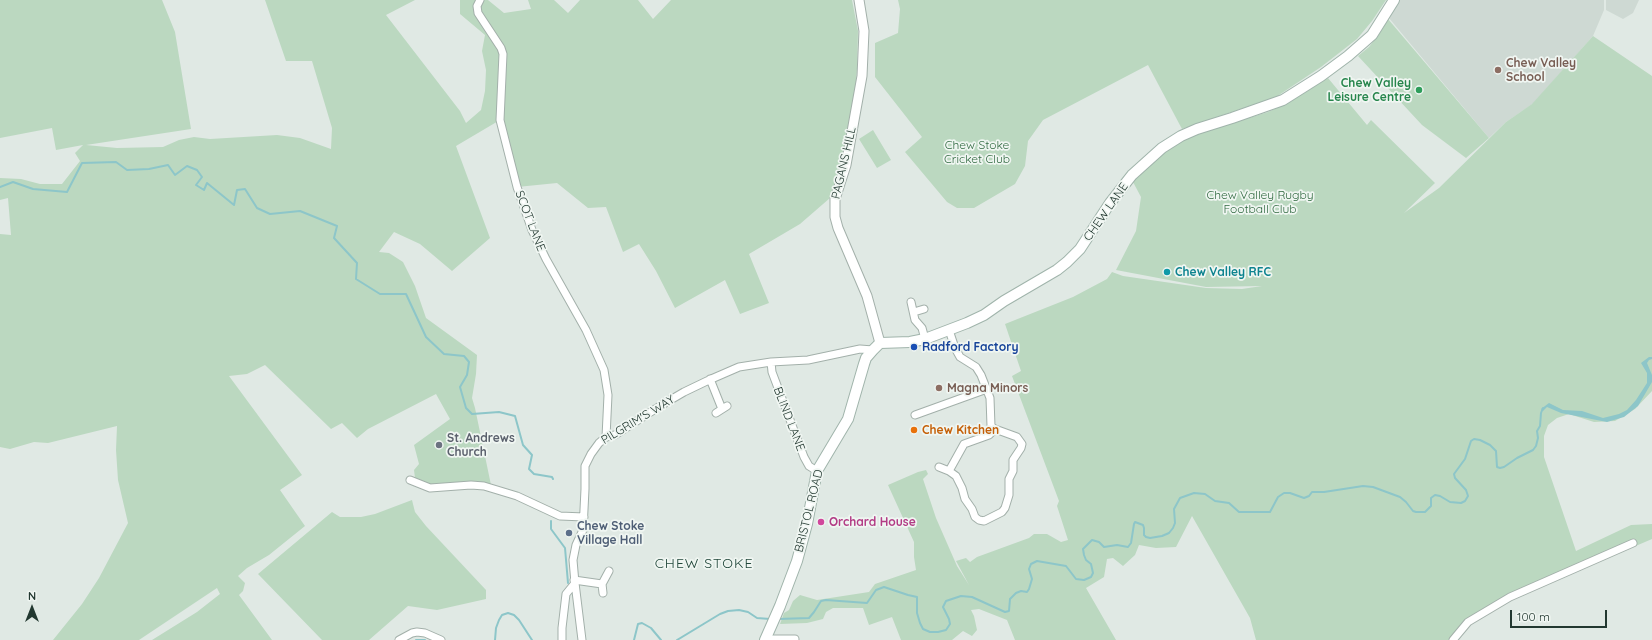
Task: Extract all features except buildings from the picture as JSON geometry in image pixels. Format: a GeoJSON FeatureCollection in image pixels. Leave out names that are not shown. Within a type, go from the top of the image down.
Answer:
{"type":"FeatureCollection","features":[{"type":"Feature","properties":{"kind":"main road","name":"CHEW LANE"},"geometry":{"type":"LineString","coordinates":[[880,343],[910,342],[925,339],[949,330],[984,315],[1004,301],[1051,274],[1067,262],[1080,249],[1110,202],[1132,175],[1162,148],[1181,136],[1197,129],[1283,100],[1321,76],[1348,56],[1372,35],[1394,0]]}},
{"type":"Feature","properties":{"kind":"main road","name":"BRISTOL ROAD"},"geometry":{"type":"LineString","coordinates":[[765,640],[797,561],[807,524],[817,471],[848,419],[866,358],[880,343]]}},
{"type":"Feature","properties":{"kind":"street","name":"SCOT LANE"},"geometry":{"type":"LineString","coordinates":[[480,0],[477,6],[478,13],[504,54],[500,120],[518,191],[532,230],[546,260],[586,330],[604,370],[608,395],[606,437]]}},
{"type":"Feature","properties":{"kind":"street","name":"PAGANS HILL"},"geometry":{"type":"LineString","coordinates":[[859,0],[864,31],[862,76],[846,165],[835,199],[835,217],[838,228],[867,296],[880,343]]}},
{"type":"Feature","properties":{"kind":"street"},"geometry":{"type":"LineString","coordinates":[[911,302],[915,320],[922,328],[925,339]]}},
{"type":"Feature","properties":{"kind":"street"},"geometry":{"type":"LineString","coordinates":[[914,312],[924,309]]}},
{"type":"Feature","properties":{"kind":"street"},"geometry":{"type":"LineString","coordinates":[[939,467],[956,476],[962,488],[964,499],[972,509],[975,517],[984,521],[1002,512],[1009,495],[1009,479],[1014,471],[1013,460],[1022,448],[1022,444],[1017,437],[995,429],[991,426],[990,398],[981,375],[976,367],[960,357],[955,348],[949,330]]}},
{"type":"Feature","properties":{"kind":"street","name":"PILGRIM'S WAY"},"geometry":{"type":"LineString","coordinates":[[582,639],[574,582],[573,560],[576,545],[583,530],[585,466],[599,443],[606,437],[615,435],[660,406],[710,379],[738,368],[771,362],[808,360],[860,349],[873,350]]}},
{"type":"Feature","properties":{"kind":"street","name":"BLIND LANE"},"geometry":{"type":"LineString","coordinates":[[771,362],[772,372],[804,457],[809,466],[817,471]]}},
{"type":"Feature","properties":{"kind":"street"},"geometry":{"type":"LineString","coordinates":[[710,379],[722,409]]}},
{"type":"Feature","properties":{"kind":"street"},"geometry":{"type":"LineString","coordinates":[[915,415],[987,389]]}},
{"type":"Feature","properties":{"kind":"street"},"geometry":{"type":"LineString","coordinates":[[949,471],[964,444],[989,435],[995,429]]}},
{"type":"Feature","properties":{"kind":"street"},"geometry":{"type":"LineString","coordinates":[[410,480],[430,488],[471,485],[484,486],[517,496],[560,516],[584,517]]}},
{"type":"Feature","properties":{"kind":"street"},"geometry":{"type":"LineString","coordinates":[[1453,640],[1468,622],[1510,597],[1633,543]]}},
{"type":"Feature","properties":{"kind":"street"},"geometry":{"type":"LineString","coordinates":[[603,593],[602,584],[609,571]]}},
{"type":"Feature","properties":{"kind":"street"},"geometry":{"type":"LineString","coordinates":[[562,640],[563,608],[566,594],[574,582],[602,584]]}},
{"type":"Feature","properties":{"kind":"street"},"geometry":{"type":"LineString","coordinates":[[399,640],[417,632],[425,632],[441,640]]}},
{"type":"Feature","properties":{"kind":"street"},"geometry":{"type":"LineString","coordinates":[[765,640],[795,639]]}},
{"type":"Feature","properties":{"kind":"shaded area","name":"Chew Valley School"},"geometry":{"type":"Polygon","coordinates":[[[1400,0],[1604,0],[1604,10],[1593,36],[1534,103],[1506,122],[1489,138],[1389,18],[1400,0]]]}},
{"type":"Feature","properties":{"kind":"shaded area"},"geometry":{"type":"Polygon","coordinates":[[[1606,0],[1639,0],[1633,13],[1623,19],[1606,10],[1606,0]]]}},
{"type":"Feature","properties":{"kind":"green space"},"geometry":{"type":"Polygon","coordinates":[[[0,0],[162,0],[175,32],[191,129],[86,145],[117,148],[163,147],[179,140],[194,137],[210,139],[277,135],[300,138],[331,149],[332,128],[312,61],[286,61],[265,0],[415,0],[386,15],[460,111],[466,123],[481,110],[485,91],[486,70],[482,51],[485,35],[460,14],[460,0],[488,0],[504,13],[531,9],[528,0],[554,0],[568,13],[580,0],[638,0],[653,19],[671,0],[852,0],[858,31],[855,93],[841,167],[830,198],[800,224],[749,254],[769,303],[740,314],[725,280],[675,308],[656,271],[639,244],[623,252],[606,207],[588,208],[557,183],[517,187],[500,120],[456,146],[490,238],[452,271],[420,244],[394,232],[379,252],[389,253],[403,262],[415,286],[426,318],[477,355],[476,374],[472,398],[491,485],[432,485],[415,478],[414,470],[419,464],[414,445],[450,419],[436,394],[368,429],[357,438],[342,423],[331,429],[265,365],[247,374],[229,376],[302,475],[280,490],[305,526],[269,555],[247,568],[238,576],[245,583],[243,591],[239,595],[272,640],[152,640],[197,612],[220,594],[217,588],[139,640],[53,640],[82,604],[99,578],[128,523],[118,480],[116,450],[117,426],[48,443],[34,442],[10,449],[0,447],[0,234],[11,235],[8,198],[0,200],[0,178],[21,179],[40,184],[62,184],[80,161],[75,153],[83,145],[56,150],[52,128],[0,138],[0,0]]]}},
{"type":"Feature","properties":{"kind":"green space","name":"Chew Stoke Cricket Club"},"geometry":{"type":"Polygon","coordinates":[[[898,0],[1386,0],[1372,21],[1357,39],[1321,67],[1276,97],[1182,129],[1148,65],[1043,120],[1028,141],[1025,166],[1015,184],[974,208],[957,208],[947,202],[905,152],[922,137],[875,77],[875,43],[898,33],[900,9],[898,0]]]}},
{"type":"Feature","properties":{"kind":"green space","name":"Chew Valley Leisure Centre"},"geometry":{"type":"Polygon","coordinates":[[[1388,19],[1489,138],[1466,158],[1422,125],[1358,56],[1369,47],[1380,33],[1388,19]]]}},
{"type":"Feature","properties":{"kind":"green space","name":"Chew Valley Rugby Football Club"},"geometry":{"type":"Polygon","coordinates":[[[1593,36],[1652,76],[1652,391],[1635,409],[1615,421],[1594,422],[1569,414],[1557,418],[1548,425],[1544,436],[1544,457],[1576,551],[1631,525],[1652,524],[1652,539],[1512,599],[1470,624],[1458,640],[1256,640],[1250,618],[1192,516],[1176,547],[1156,548],[1139,545],[1135,555],[1123,566],[1113,558],[1107,559],[1104,577],[1086,588],[1116,640],[1015,640],[1007,620],[979,609],[971,610],[977,630],[972,636],[963,631],[952,640],[901,640],[892,617],[869,625],[863,608],[833,608],[826,612],[823,619],[807,623],[780,624],[784,613],[789,610],[793,601],[800,595],[817,600],[869,592],[875,584],[916,570],[914,542],[888,485],[918,472],[926,470],[928,474],[923,479],[936,518],[957,566],[969,585],[956,561],[966,558],[970,562],[977,557],[1029,538],[1034,534],[1047,534],[1061,542],[1068,540],[1057,506],[1059,501],[1012,376],[1021,371],[1005,324],[1073,297],[1107,279],[1112,272],[1123,276],[1206,288],[1242,289],[1262,286],[1206,287],[1116,270],[1136,231],[1141,197],[1133,182],[1146,162],[1195,135],[1268,112],[1290,102],[1328,78],[1367,125],[1371,120],[1435,183],[1404,213],[1439,188],[1506,122],[1532,104],[1593,36]]]}},
{"type":"Feature","properties":{"kind":"green space"},"geometry":{"type":"Polygon","coordinates":[[[873,130],[891,160],[877,168],[859,139],[873,130]]]}},
{"type":"Feature","properties":{"kind":"green space"},"geometry":{"type":"Polygon","coordinates":[[[412,500],[415,512],[426,526],[486,590],[486,599],[437,610],[408,606],[369,640],[322,640],[258,574],[332,512],[340,517],[361,517],[375,514],[412,500]]]}},
{"type":"Feature","properties":{"kind":"water"},"geometry":{"type":"Polygon","coordinates":[[[1649,357],[1652,357],[1652,359],[1647,363],[1652,375],[1652,382],[1638,406],[1624,417],[1607,422],[1561,413],[1547,407],[1543,411],[1541,409],[1549,403],[1563,410],[1582,411],[1603,418],[1619,414],[1627,410],[1636,400],[1647,383],[1647,373],[1641,363],[1649,357]]]}},
{"type":"Feature","properties":{"kind":"waterway"},"geometry":{"type":"LineString","coordinates":[[0,187],[13,182],[33,189],[67,192],[82,163],[116,162],[127,170],[149,169],[168,165],[175,175],[187,166],[197,170],[202,177],[196,185],[204,190],[207,183],[234,205],[237,190],[245,189],[257,208],[270,214],[300,211],[337,226],[334,238],[357,263],[356,279],[380,294],[406,294],[426,337],[444,354],[464,356],[469,362],[467,375],[460,387],[466,408],[472,414],[499,412],[515,416],[523,445],[532,455],[529,469],[534,474],[552,477],[553,479]]}},
{"type":"Feature","properties":{"kind":"waterway"},"geometry":{"type":"LineString","coordinates":[[778,619],[809,618],[821,601],[826,600],[867,603],[876,590],[884,587],[917,597],[917,613],[920,623],[923,629],[930,632],[946,630],[950,624],[943,607],[946,601],[961,596],[972,597],[1005,612],[1009,611],[1010,599],[1016,593],[1021,591],[1027,592],[1029,589],[1032,579],[1029,569],[1031,564],[1037,561],[1066,566],[1076,579],[1084,580],[1091,577],[1093,573],[1091,564],[1086,560],[1083,549],[1092,540],[1099,542],[1104,547],[1117,545],[1128,547],[1131,543],[1135,522],[1143,525],[1144,535],[1146,537],[1150,538],[1162,536],[1169,533],[1175,523],[1174,509],[1180,498],[1194,493],[1205,494],[1215,501],[1229,503],[1239,512],[1270,512],[1278,497],[1284,493],[1290,493],[1304,498],[1309,496],[1312,492],[1324,492],[1363,486],[1373,487],[1400,497],[1413,511],[1416,512],[1425,512],[1431,506],[1431,498],[1435,495],[1440,496],[1450,502],[1461,503],[1465,501],[1468,496],[1466,490],[1455,478],[1454,474],[1465,459],[1471,441],[1474,439],[1480,440],[1490,445],[1496,451],[1497,467],[1504,467],[1533,450],[1536,446],[1538,438],[1537,431],[1540,426],[1543,408]]}},
{"type":"Feature","properties":{"kind":"waterway"},"geometry":{"type":"LineString","coordinates":[[551,521],[551,529],[565,548],[568,583]]}},
{"type":"Feature","properties":{"kind":"waterway"},"geometry":{"type":"LineString","coordinates":[[677,640],[720,614],[728,611],[739,610],[748,612],[757,618],[770,619]]}},
{"type":"Feature","properties":{"kind":"waterway"},"geometry":{"type":"LineString","coordinates":[[495,640],[496,628],[499,620],[502,615],[508,613],[514,615],[519,620],[532,640]]}},
{"type":"Feature","properties":{"kind":"waterway"},"geometry":{"type":"LineString","coordinates":[[634,640],[638,624],[642,623],[651,628],[661,640]]}},
{"type":"Feature","properties":{"kind":"waterway"},"geometry":{"type":"LineString","coordinates":[[416,640],[425,640]]}},
{"type":"Feature","properties":{"kind":"place","name":"Chew Valley School"},"geometry":{"type":"Point","coordinates":[1498,70]}},
{"type":"Feature","properties":{"kind":"place","name":"Chew Valley Leisure Centre"},"geometry":{"type":"Point","coordinates":[1419,90]}},
{"type":"Feature","properties":{"kind":"place","name":"Chew Valley RFC"},"geometry":{"type":"Point","coordinates":[1167,272]}},
{"type":"Feature","properties":{"kind":"place","name":"Radford Factory"},"geometry":{"type":"Point","coordinates":[914,347]}},
{"type":"Feature","properties":{"kind":"place","name":"Magna Minors"},"geometry":{"type":"Point","coordinates":[939,388]}},
{"type":"Feature","properties":{"kind":"place","name":"Chew Kitchen"},"geometry":{"type":"Point","coordinates":[914,430]}},
{"type":"Feature","properties":{"kind":"place","name":"St. Andrews Church"},"geometry":{"type":"Point","coordinates":[439,445]}},
{"type":"Feature","properties":{"kind":"place","name":"Orchard House"},"geometry":{"type":"Point","coordinates":[821,522]}},
{"type":"Feature","properties":{"kind":"place","name":"Chew Stoke Village Hall"},"geometry":{"type":"Point","coordinates":[569,533]}},
{"type":"Feature","properties":{"kind":"district","name":"CHEW STOKE"},"geometry":{"type":"Point","coordinates":[704,564]}}]}
